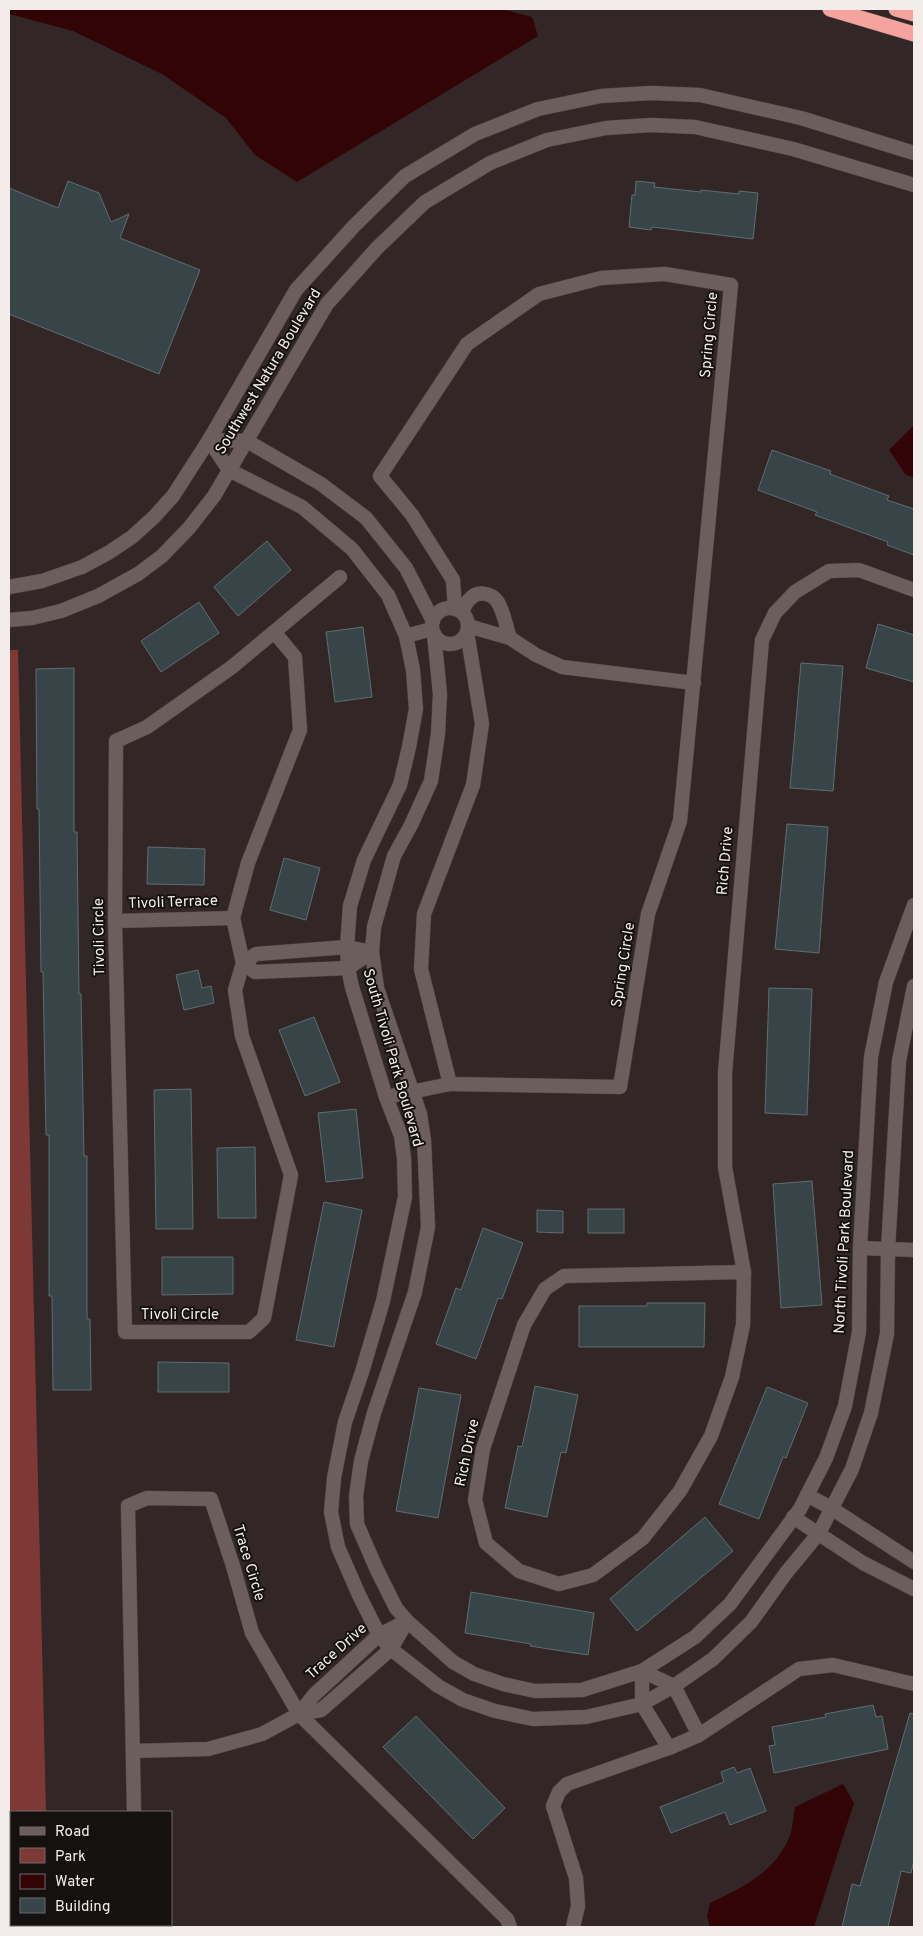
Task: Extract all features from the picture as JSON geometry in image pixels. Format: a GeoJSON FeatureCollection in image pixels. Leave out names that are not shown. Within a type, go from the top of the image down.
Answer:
{"type":"FeatureCollection","features":[{"type":"Feature","properties":{"kind":"highway"},"geometry":{"type":"LineString","coordinates":[[830,9],[914,34]]}},
{"type":"Feature","properties":{"kind":"highway"},"geometry":{"type":"LineString","coordinates":[[896,9],[914,14]]}},
{"type":"Feature","properties":{"kind":"street","name":"Southwest Natura Boulevard"},"geometry":{"type":"LineString","coordinates":[[9,587],[42,581],[82,567],[132,537],[154,517],[173,496],[209,440],[296,290],[354,226],[405,176],[475,134],[538,109],[602,96],[661,93],[700,95],[801,118],[914,153]]}},
{"type":"Feature","properties":{"kind":"street","name":"Southwest Natura Boulevard"},"geometry":{"type":"LineString","coordinates":[[9,620],[32,618],[61,611],[98,596],[138,574],[162,556],[189,528],[214,496],[327,304],[377,248],[425,202],[490,163],[547,140],[606,128],[651,125],[695,127],[793,149],[914,185]]}},
{"type":"Feature","properties":{"kind":"street","name":"Spring Circle"},"geometry":{"type":"LineString","coordinates":[[386,1097],[450,1084],[620,1087],[648,914],[680,821],[731,285],[665,274],[601,278],[538,294],[467,344],[380,476],[412,515],[453,580],[458,610]]}},
{"type":"Feature","properties":{"kind":"street","name":"South Tivoli Park Boulevard"},"geometry":{"type":"LineString","coordinates":[[209,440],[247,441],[321,484],[366,518],[406,568],[433,628],[440,694],[438,734],[431,781],[411,825],[394,856],[374,926],[372,952],[377,988],[420,1114],[424,1140],[428,1226],[415,1292],[374,1413],[361,1461],[356,1496],[357,1524],[396,1608],[407,1621]]}},
{"type":"Feature","properties":{"kind":"street","name":"South Tivoli Park Boulevard"},"geometry":{"type":"LineString","coordinates":[[209,440],[229,470],[302,507],[352,549],[388,595],[406,636],[413,670],[416,709],[400,785],[364,860],[350,906],[347,947],[348,968],[352,987],[400,1136],[404,1158],[405,1197],[382,1301],[362,1372],[345,1422],[334,1478],[331,1512],[338,1547],[359,1595],[379,1636],[391,1649]]}},
{"type":"Feature","properties":{"kind":"street","name":"Rich Drive"},"geometry":{"type":"LineString","coordinates":[[744,1272],[564,1276],[545,1289],[524,1325],[502,1388],[483,1449],[475,1500],[486,1542],[519,1571],[558,1584],[593,1575],[643,1538],[680,1491],[711,1436],[732,1377],[743,1325],[744,1272],[725,1167],[725,1073],[762,640],[775,613],[795,592],[830,571],[859,570],[914,590]]}},
{"type":"Feature","properties":{"kind":"street","name":"Tivoli Circle"},"geometry":{"type":"LineString","coordinates":[[275,633],[295,657],[300,730],[248,862],[233,918],[243,963],[235,990],[242,1036],[291,1175],[264,1318],[249,1332],[125,1332],[115,921],[116,741],[147,727],[232,667],[340,578]]}},
{"type":"Feature","properties":{"kind":"street"},"geometry":{"type":"LineString","coordinates":[[458,610],[475,595],[484,593],[492,596],[498,602],[510,638]]}},
{"type":"Feature","properties":{"kind":"street"},"geometry":{"type":"LineString","coordinates":[[450,1084],[421,969],[424,914],[473,785],[482,724],[467,621],[458,610],[443,609],[438,612],[433,628],[438,639],[448,644],[460,641],[467,629]]}},
{"type":"Feature","properties":{"kind":"street"},"geometry":{"type":"LineString","coordinates":[[406,636],[433,628]]}},
{"type":"Feature","properties":{"kind":"street"},"geometry":{"type":"LineString","coordinates":[[467,629],[510,638],[536,656],[562,668],[694,683]]}},
{"type":"Feature","properties":{"kind":"street","name":"North Tivoli Park Boulevard"},"geometry":{"type":"LineString","coordinates":[[407,1621],[453,1662],[474,1674],[503,1684],[535,1691],[582,1690],[642,1671],[695,1637],[730,1604],[794,1518],[826,1458],[845,1406],[859,1332],[860,1248],[871,1057],[886,982],[914,905]]}},
{"type":"Feature","properties":{"kind":"street","name":"Tivoli Terrace"},"geometry":{"type":"LineString","coordinates":[[115,921],[233,918]]}},
{"type":"Feature","properties":{"kind":"street"},"geometry":{"type":"LineString","coordinates":[[347,947],[372,952],[348,968],[255,972],[243,963],[256,954],[347,947]]}},
{"type":"Feature","properties":{"kind":"street"},"geometry":{"type":"LineString","coordinates":[[391,1649],[438,1686],[463,1700],[495,1711],[533,1719],[586,1718],[642,1704],[674,1686],[712,1659],[751,1622],[786,1573],[819,1533],[852,1469],[871,1413],[887,1334],[888,1249],[898,1061],[914,986]]}},
{"type":"Feature","properties":{"kind":"street"},"geometry":{"type":"LineString","coordinates":[[860,1248],[914,1250]]}},
{"type":"Feature","properties":{"kind":"street"},"geometry":{"type":"LineString","coordinates":[[807,1495],[831,1508],[914,1562]]}},
{"type":"Feature","properties":{"kind":"street","name":"Trace Circle"},"geometry":{"type":"LineString","coordinates":[[134,1811],[128,1506],[147,1498],[211,1499],[252,1633],[299,1714],[507,1919],[510,1927]]}},
{"type":"Feature","properties":{"kind":"street"},"geometry":{"type":"LineString","coordinates":[[794,1518],[863,1563],[914,1589]]}},
{"type":"Feature","properties":{"kind":"street","name":"Trace Drive"},"geometry":{"type":"LineString","coordinates":[[299,1714],[314,1695],[379,1636],[407,1621]]}},
{"type":"Feature","properties":{"kind":"street","name":"Trace Drive"},"geometry":{"type":"LineString","coordinates":[[133,1751],[208,1749],[262,1734],[299,1714],[321,1710],[391,1649],[407,1621]]}},
{"type":"Feature","properties":{"kind":"street"},"geometry":{"type":"LineString","coordinates":[[573,1927],[578,1906],[576,1878],[553,1806],[559,1792],[567,1784],[700,1735],[799,1669],[833,1665],[914,1684]]}},
{"type":"Feature","properties":{"kind":"street"},"geometry":{"type":"LineString","coordinates":[[669,1748],[642,1704],[642,1671],[674,1686],[700,1735]]}},
{"type":"Feature","properties":{"kind":"green space"},"geometry":{"type":"Polygon","coordinates":[[[9,650],[18,650],[46,1811],[10,1811],[10,1926],[48,1927],[9,1927],[9,650]]]}},
{"type":"Feature","properties":{"kind":"water"},"geometry":{"type":"Polygon","coordinates":[[[9,9],[503,9],[532,17],[538,36],[297,182],[255,155],[226,118],[162,74],[73,31],[9,14],[9,9]]]}},
{"type":"Feature","properties":{"kind":"water"},"geometry":{"type":"Polygon","coordinates":[[[914,425],[914,478],[905,474],[889,450],[914,425]]]}},
{"type":"Feature","properties":{"kind":"water"},"geometry":{"type":"Polygon","coordinates":[[[843,1784],[854,1803],[814,1927],[710,1927],[707,1916],[710,1903],[756,1878],[775,1861],[783,1850],[792,1827],[795,1807],[843,1784]]]}},
{"type":"Feature","properties":{"kind":"building"},"geometry":{"type":"Polygon","coordinates":[[[68,181],[99,193],[111,222],[129,214],[120,238],[200,270],[159,374],[9,314],[9,188],[58,208],[68,181]]]}},
{"type":"Feature","properties":{"kind":"building"},"geometry":{"type":"Polygon","coordinates":[[[636,181],[655,183],[654,187],[701,192],[701,190],[739,194],[739,191],[758,193],[753,239],[652,227],[651,230],[629,227],[632,195],[635,195],[636,181]]]}},
{"type":"Feature","properties":{"kind":"building"},"geometry":{"type":"Polygon","coordinates":[[[772,450],[831,471],[830,474],[889,496],[887,500],[914,509],[914,555],[887,545],[888,542],[815,515],[817,512],[758,490],[772,450]]]}},
{"type":"Feature","properties":{"kind":"building"},"geometry":{"type":"Polygon","coordinates":[[[267,541],[291,570],[238,616],[214,587],[267,541]]]}},
{"type":"Feature","properties":{"kind":"building"},"geometry":{"type":"Polygon","coordinates":[[[199,602],[219,633],[161,672],[141,641],[199,602]]]}},
{"type":"Feature","properties":{"kind":"building"},"geometry":{"type":"Polygon","coordinates":[[[878,624],[914,635],[914,682],[866,668],[878,624]]]}},
{"type":"Feature","properties":{"kind":"building"},"geometry":{"type":"Polygon","coordinates":[[[363,627],[372,697],[335,702],[326,632],[363,627]]]}},
{"type":"Feature","properties":{"kind":"building"},"geometry":{"type":"Polygon","coordinates":[[[801,663],[843,666],[833,791],[790,788],[801,663]]]}},
{"type":"Feature","properties":{"kind":"building"},"geometry":{"type":"Polygon","coordinates":[[[74,668],[74,832],[77,832],[84,1156],[87,1156],[87,1319],[90,1319],[91,1390],[53,1390],[52,1296],[49,1296],[49,1135],[46,1135],[39,809],[37,809],[36,669],[74,668]]]}},
{"type":"Feature","properties":{"kind":"building"},"geometry":{"type":"Polygon","coordinates":[[[787,824],[828,827],[819,953],[775,949],[787,824]]]}},
{"type":"Feature","properties":{"kind":"building"},"geometry":{"type":"Polygon","coordinates":[[[148,847],[205,849],[204,885],[147,884],[148,847]]]}},
{"type":"Feature","properties":{"kind":"building"},"geometry":{"type":"Polygon","coordinates":[[[284,858],[320,868],[306,920],[270,910],[284,858]]]}},
{"type":"Feature","properties":{"kind":"building"},"geometry":{"type":"Polygon","coordinates":[[[198,970],[202,988],[211,986],[214,1003],[184,1010],[176,975],[198,970]]]}},
{"type":"Feature","properties":{"kind":"building"},"geometry":{"type":"Polygon","coordinates":[[[769,988],[812,989],[807,1115],[765,1113],[769,988]]]}},
{"type":"Feature","properties":{"kind":"building"},"geometry":{"type":"Polygon","coordinates":[[[314,1017],[340,1082],[305,1096],[279,1030],[314,1017]]]}},
{"type":"Feature","properties":{"kind":"building"},"geometry":{"type":"Polygon","coordinates":[[[191,1089],[193,1229],[156,1229],[154,1090],[191,1089]]]}},
{"type":"Feature","properties":{"kind":"building"},"geometry":{"type":"Polygon","coordinates":[[[356,1109],[363,1178],[326,1182],[318,1113],[356,1109]]]}},
{"type":"Feature","properties":{"kind":"building"},"geometry":{"type":"Polygon","coordinates":[[[255,1147],[256,1218],[218,1218],[217,1148],[255,1147]]]}},
{"type":"Feature","properties":{"kind":"building"},"geometry":{"type":"Polygon","coordinates":[[[812,1181],[822,1305],[781,1308],[773,1184],[812,1181]]]}},
{"type":"Feature","properties":{"kind":"building"},"geometry":{"type":"Polygon","coordinates":[[[324,1202],[362,1210],[334,1347],[296,1340],[324,1202]]]}},
{"type":"Feature","properties":{"kind":"building"},"geometry":{"type":"Polygon","coordinates":[[[588,1209],[624,1209],[624,1233],[588,1233],[588,1209]]]}},
{"type":"Feature","properties":{"kind":"building"},"geometry":{"type":"Polygon","coordinates":[[[537,1210],[563,1211],[563,1233],[537,1232],[537,1210]]]}},
{"type":"Feature","properties":{"kind":"building"},"geometry":{"type":"Polygon","coordinates":[[[483,1228],[523,1243],[502,1299],[498,1298],[476,1359],[436,1344],[456,1288],[461,1290],[483,1228]]]}},
{"type":"Feature","properties":{"kind":"building"},"geometry":{"type":"Polygon","coordinates":[[[162,1257],[233,1257],[233,1294],[162,1295],[162,1257]]]}},
{"type":"Feature","properties":{"kind":"building"},"geometry":{"type":"Polygon","coordinates":[[[647,1303],[705,1303],[704,1347],[579,1347],[579,1306],[647,1306],[647,1303]]]}},
{"type":"Feature","properties":{"kind":"building"},"geometry":{"type":"Polygon","coordinates":[[[158,1362],[229,1363],[229,1392],[158,1392],[158,1362]]]}},
{"type":"Feature","properties":{"kind":"building"},"geometry":{"type":"Polygon","coordinates":[[[535,1386],[578,1395],[566,1453],[561,1452],[547,1517],[505,1508],[518,1446],[522,1447],[535,1386]]]}},
{"type":"Feature","properties":{"kind":"building"},"geometry":{"type":"Polygon","coordinates":[[[767,1387],[808,1403],[786,1458],[783,1457],[759,1519],[719,1504],[767,1387]]]}},
{"type":"Feature","properties":{"kind":"building"},"geometry":{"type":"Polygon","coordinates":[[[419,1388],[461,1395],[438,1518],[396,1511],[419,1388]]]}},
{"type":"Feature","properties":{"kind":"building"},"geometry":{"type":"Polygon","coordinates":[[[705,1517],[733,1551],[637,1631],[610,1599],[705,1517]]]}},
{"type":"Feature","properties":{"kind":"building"},"geometry":{"type":"Polygon","coordinates":[[[471,1592],[594,1613],[588,1655],[465,1633],[471,1592]]]}},
{"type":"Feature","properties":{"kind":"building"},"geometry":{"type":"Polygon","coordinates":[[[873,1705],[876,1717],[882,1716],[888,1749],[774,1773],[769,1746],[775,1745],[772,1727],[826,1717],[825,1714],[873,1705]]]}},
{"type":"Feature","properties":{"kind":"building"},"geometry":{"type":"Polygon","coordinates":[[[910,1713],[914,1714],[914,1860],[911,1873],[901,1871],[888,1927],[842,1927],[852,1884],[860,1886],[910,1713]]]}},
{"type":"Feature","properties":{"kind":"building"},"geometry":{"type":"Polygon","coordinates":[[[416,1716],[505,1808],[473,1839],[383,1747],[416,1716]]]}},
{"type":"Feature","properties":{"kind":"building"},"geometry":{"type":"Polygon","coordinates":[[[734,1767],[737,1773],[750,1768],[766,1811],[730,1825],[725,1812],[671,1833],[660,1807],[724,1782],[721,1772],[734,1767]]]}}]}
